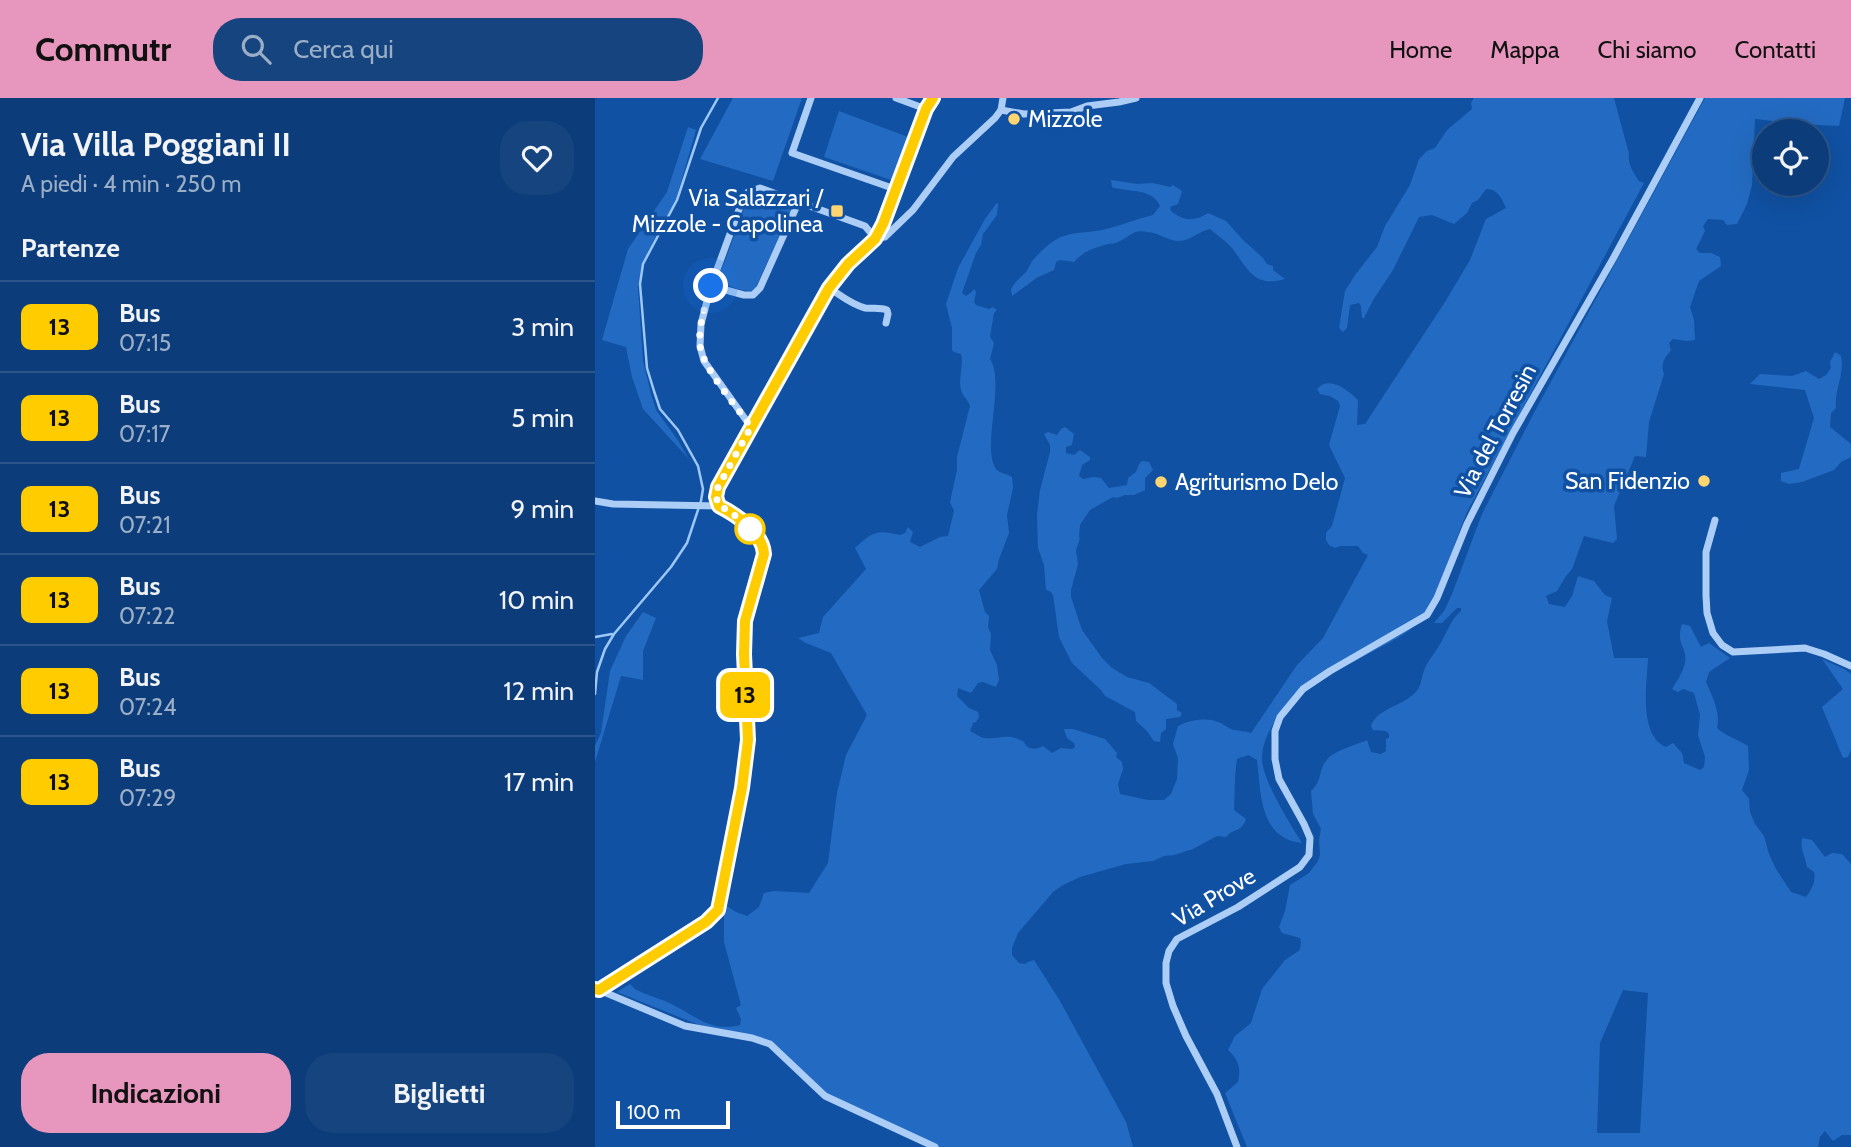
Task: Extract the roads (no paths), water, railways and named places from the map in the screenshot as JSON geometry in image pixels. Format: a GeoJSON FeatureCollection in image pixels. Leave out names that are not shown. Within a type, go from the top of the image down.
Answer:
{"type":"FeatureCollection","features":[{"type":"Feature","properties":{"kind":"street"},"geometry":{"type":"LineString","coordinates":[[811,98],[792,153],[895,189]]}},
{"type":"Feature","properties":{"kind":"street"},"geometry":{"type":"LineString","coordinates":[[896,98],[926,109]]}},
{"type":"Feature","properties":{"kind":"street"},"geometry":{"type":"LineString","coordinates":[[716,506],[718,487],[829,288],[848,264],[875,239],[883,224],[926,109],[933,98]]}},
{"type":"Feature","properties":{"kind":"street"},"geometry":{"type":"LineString","coordinates":[[875,239],[885,237],[904,220],[953,156],[995,118],[1001,110],[1003,98]]}},
{"type":"Feature","properties":{"kind":"street"},"geometry":{"type":"LineString","coordinates":[[1001,110],[1024,114],[1071,112],[1086,102],[1119,102],[1136,98]]}},
{"type":"Feature","properties":{"kind":"street","name":"Via del Torresin"},"geometry":{"type":"LineString","coordinates":[[1275,731],[1280,717],[1303,690],[1427,615],[1437,598],[1467,524],[1513,433],[1614,257],[1700,98]]}},
{"type":"Feature","properties":{"kind":"street"},"geometry":{"type":"LineString","coordinates":[[751,427],[704,361],[700,346],[701,324],[711,286],[748,191],[760,188],[799,201],[865,226],[875,239]]}},
{"type":"Feature","properties":{"kind":"street"},"geometry":{"type":"LineString","coordinates":[[711,286],[753,295],[760,288],[799,201]]}},
{"type":"Feature","properties":{"kind":"street"},"geometry":{"type":"LineString","coordinates":[[829,288],[860,306],[887,310],[886,323]]}},
{"type":"Feature","properties":{"kind":"street"},"geometry":{"type":"LineString","coordinates":[[595,501],[716,506],[730,511],[745,523],[763,545],[764,554],[745,621],[748,740],[742,788],[718,910],[706,922],[597,989]]}},
{"type":"Feature","properties":{"kind":"street"},"geometry":{"type":"LineString","coordinates":[[1715,520],[1706,552],[1707,613],[1713,633],[1722,645],[1733,652],[1805,648],[1851,666]]}},
{"type":"Feature","properties":{"kind":"street","name":"Via Prove"},"geometry":{"type":"LineString","coordinates":[[1237,1147],[1217,1094],[1186,1037],[1173,1006],[1166,983],[1166,963],[1169,951],[1177,939],[1238,907],[1300,867],[1309,855],[1310,838],[1279,779],[1275,759],[1275,731]]}},
{"type":"Feature","properties":{"kind":"street"},"geometry":{"type":"LineString","coordinates":[[597,989],[685,1026],[770,1044],[825,1096],[935,1147]]}},
{"type":"Feature","properties":{"kind":"waterway"},"geometry":{"type":"LineString","coordinates":[[595,694],[597,672],[605,649],[687,543],[701,501],[703,489],[698,466],[678,430],[660,409],[647,368],[640,284],[643,264],[677,200],[701,128],[718,98]]}},
{"type":"Feature","properties":{"kind":"waterway"},"geometry":{"type":"LineString","coordinates":[[595,637],[612,634]]}},
{"type":"Feature","properties":{"kind":"place","name":"Mizzole"},"geometry":{"type":"Point","coordinates":[1014,119]}},
{"type":"Feature","properties":{"kind":"place","name":"Via Salazzari / Mizzole - Capolinea"},"geometry":{"type":"Point","coordinates":[837,211]}},
{"type":"Feature","properties":{"kind":"place","name":"San Fidenzio"},"geometry":{"type":"Point","coordinates":[1704,481]}},
{"type":"Feature","properties":{"kind":"place","name":"Agriturismo Delo"},"geometry":{"type":"Point","coordinates":[1161,482]}}]}
